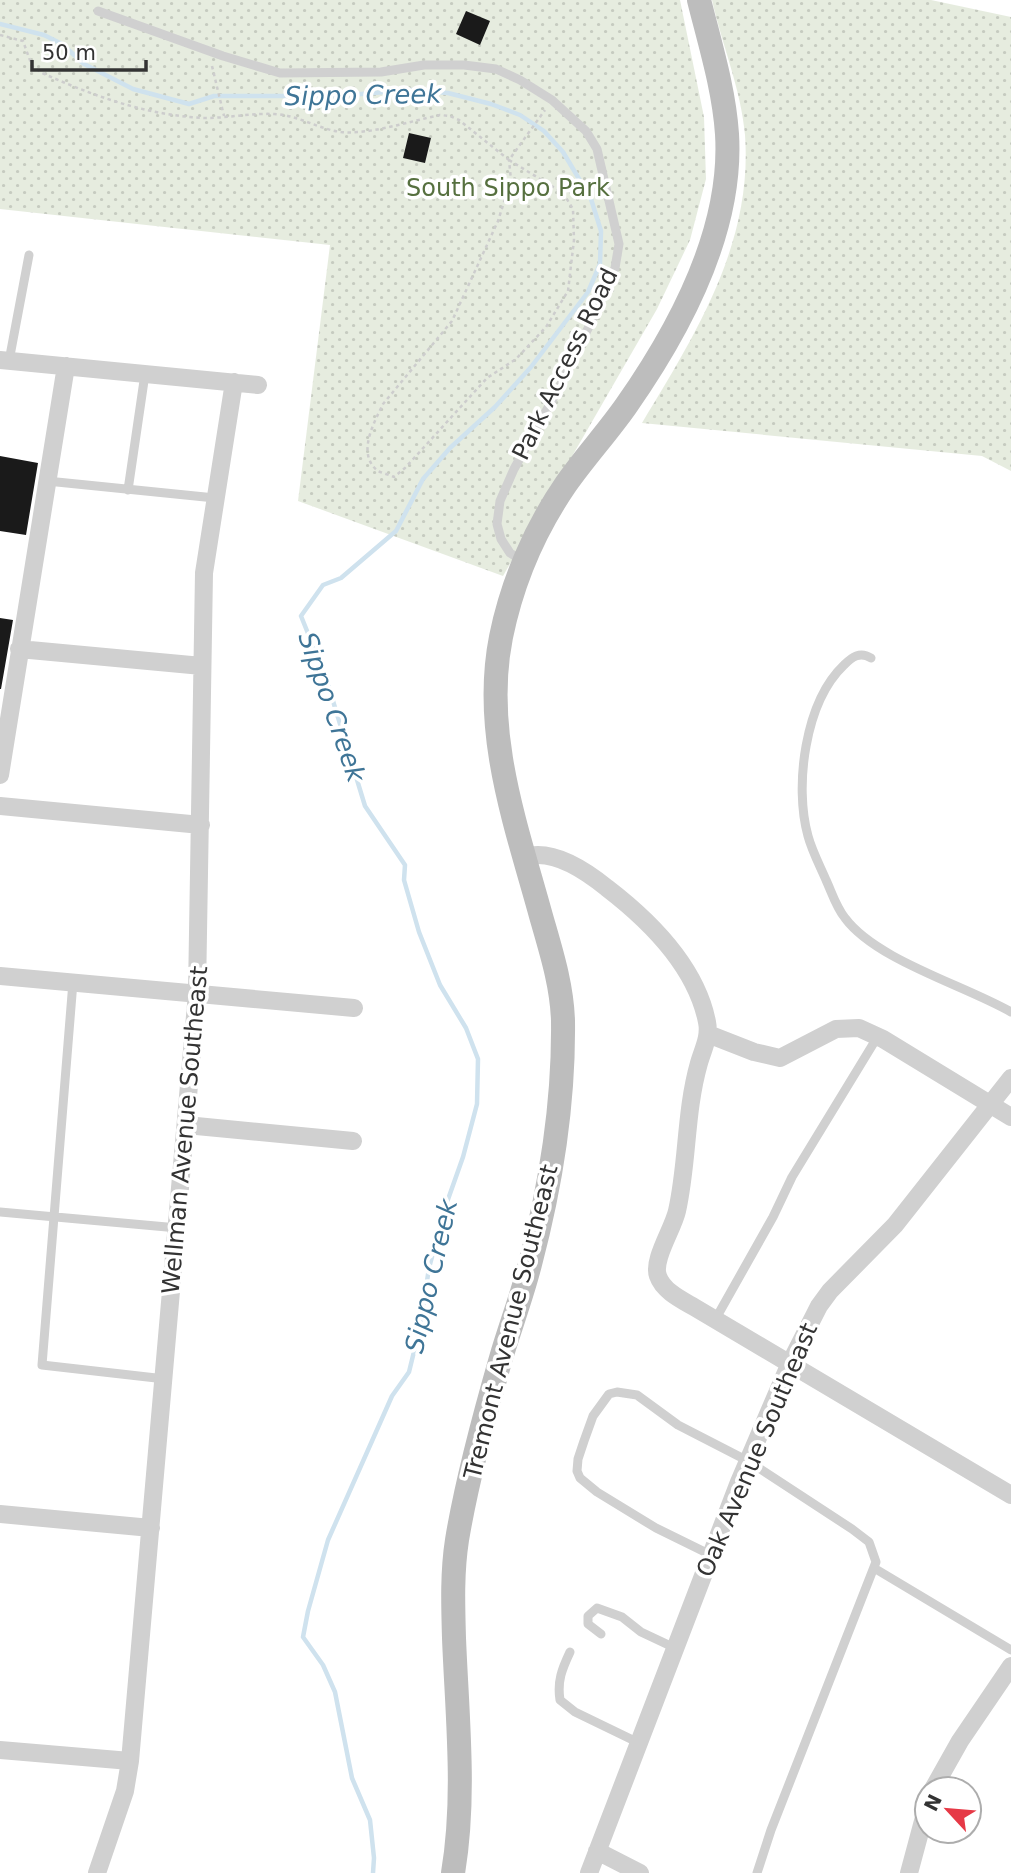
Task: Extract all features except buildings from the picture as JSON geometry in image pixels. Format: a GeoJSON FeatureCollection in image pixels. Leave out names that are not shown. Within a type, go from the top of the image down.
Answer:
{"type":"FeatureCollection","features":[{"type":"Feature","properties":{"kind":"street","name":"Tremont Avenue Southeast"},"geometry":{"type":"LineString","coordinates":[[453,1873],[457,1850],[459,1795],[453,1589],[456,1547],[489,1404],[530,1264],[558,1127],[562,1081],[563,1019],[559,983],[501,761],[495,680],[505,621],[525,562],[541,527],[567,483],[626,405],[660,353],[691,293],[718,226],[724,197],[727,138],[718,79],[699,0]]}},
{"type":"Feature","properties":{"kind":"street"},"geometry":{"type":"LineString","coordinates":[[4,361],[258,385]]}},
{"type":"Feature","properties":{"kind":"street"},"geometry":{"type":"LineString","coordinates":[[0,775],[66,366]]}},
{"type":"Feature","properties":{"kind":"street","name":"Wellman Avenue Southeast"},"geometry":{"type":"LineString","coordinates":[[97,1873],[125,1791],[130,1761],[197,993],[204,573],[234,382]]}},
{"type":"Feature","properties":{"kind":"street"},"geometry":{"type":"LineString","coordinates":[[19,649],[202,666]]}},
{"type":"Feature","properties":{"kind":"street"},"geometry":{"type":"LineString","coordinates":[[0,806],[201,825]]}},
{"type":"Feature","properties":{"kind":"street"},"geometry":{"type":"LineString","coordinates":[[525,857],[547,856],[572,865],[594,878],[647,922],[687,973],[707,1020],[708,1034],[690,1100],[677,1210],[659,1257],[658,1277],[664,1286],[715,1320],[1011,1495]]}},
{"type":"Feature","properties":{"kind":"street"},"geometry":{"type":"LineString","coordinates":[[0,976],[354,1009]]}},
{"type":"Feature","properties":{"kind":"street"},"geometry":{"type":"LineString","coordinates":[[708,1034],[774,1058],[790,1054],[831,1031],[844,1027],[859,1028],[878,1036],[1011,1117]]}},
{"type":"Feature","properties":{"kind":"street","name":"Oak Avenue Southeast"},"geometry":{"type":"LineString","coordinates":[[589,1873],[748,1461],[790,1363],[820,1306],[830,1291],[895,1225],[1011,1078]]}},
{"type":"Feature","properties":{"kind":"street"},"geometry":{"type":"LineString","coordinates":[[186,1125],[353,1141]]}},
{"type":"Feature","properties":{"kind":"street"},"geometry":{"type":"LineString","coordinates":[[0,1514],[151,1528]]}},
{"type":"Feature","properties":{"kind":"street"},"geometry":{"type":"LineString","coordinates":[[941,1775],[960,1741],[1011,1666]]}},
{"type":"Feature","properties":{"kind":"street"},"geometry":{"type":"LineString","coordinates":[[0,1750],[130,1761]]}},
{"type":"Feature","properties":{"kind":"street"},"geometry":{"type":"LineString","coordinates":[[909,1873],[917,1845]]}},
{"type":"Feature","properties":{"kind":"street"},"geometry":{"type":"LineString","coordinates":[[597,1851],[640,1873]]}},
{"type":"Feature","properties":{"kind":"lane","name":"Park Access Road"},"geometry":{"type":"LineString","coordinates":[[98,11],[223,56],[280,73],[381,72],[424,65],[464,65],[496,69],[552,100],[586,131],[597,149],[619,244],[615,268],[597,310],[500,501],[497,524],[501,539],[510,553],[525,562]]}},
{"type":"Feature","properties":{"kind":"lane"},"geometry":{"type":"LineString","coordinates":[[4,361],[29,256]]}},
{"type":"Feature","properties":{"kind":"lane"},"geometry":{"type":"LineString","coordinates":[[128,489],[145,374]]}},
{"type":"Feature","properties":{"kind":"lane"},"geometry":{"type":"LineString","coordinates":[[47,481],[215,498]]}},
{"type":"Feature","properties":{"kind":"lane"},"geometry":{"type":"LineString","coordinates":[[871,658],[857,655],[838,671],[827,684],[811,719],[805,760],[804,810],[812,848],[840,911],[864,939],[1011,1012]]}},
{"type":"Feature","properties":{"kind":"lane"},"geometry":{"type":"LineString","coordinates":[[73,982],[42,1365],[165,1378]]}},
{"type":"Feature","properties":{"kind":"lane"},"geometry":{"type":"LineString","coordinates":[[715,1320],[773,1217],[792,1177],[878,1036]]}},
{"type":"Feature","properties":{"kind":"lane"},"geometry":{"type":"LineString","coordinates":[[0,1212],[177,1228]]}},
{"type":"Feature","properties":{"kind":"lane"},"geometry":{"type":"LineString","coordinates":[[711,1555],[656,1528],[586,1485],[577,1471],[588,1429],[609,1394],[628,1393],[648,1401],[695,1435],[748,1461],[869,1542],[876,1562],[771,1830],[757,1873]]}},
{"type":"Feature","properties":{"kind":"lane"},"geometry":{"type":"LineString","coordinates":[[874,1568],[1011,1650]]}},
{"type":"Feature","properties":{"kind":"lane"},"geometry":{"type":"LineString","coordinates":[[601,1633],[588,1624],[588,1616],[597,1608],[622,1617],[641,1632],[675,1648]]}},
{"type":"Feature","properties":{"kind":"lane"},"geometry":{"type":"LineString","coordinates":[[570,1652],[560,1675],[560,1700],[575,1712],[639,1743]]}},
{"type":"Feature","properties":{"kind":"path"},"geometry":{"type":"LineString","coordinates":[[0,35],[23,41],[32,66],[42,73],[120,103],[160,112],[206,118],[274,114],[294,116],[339,131],[362,132],[440,115],[450,116],[459,120],[509,160],[563,193],[573,209],[574,240],[568,291],[546,327],[516,359],[486,378],[394,477],[378,470],[369,457],[367,441],[383,404],[452,321],[474,279],[498,221],[511,180],[509,160],[541,114]]}},
{"type":"Feature","properties":{"kind":"path"},"geometry":{"type":"LineString","coordinates":[[210,60],[223,116]]}},
{"type":"Feature","properties":{"kind":"green space","name":"South Sippo Park"},"geometry":{"type":"Polygon","coordinates":[[[0,0],[680,0],[704,117],[706,179],[690,240],[657,309],[503,576],[298,501],[330,245],[0,209],[0,0]]]}},
{"type":"Feature","properties":{"kind":"green space"},"geometry":{"type":"Polygon","coordinates":[[[712,0],[931,0],[1011,17],[1011,471],[982,456],[642,423],[700,322],[730,251],[740,214],[745,175],[743,118],[712,0]]]}},
{"type":"Feature","properties":{"kind":"waterway","name":"Sippo Creek"},"geometry":{"type":"LineString","coordinates":[[0,24],[44,35],[62,44],[84,64],[133,89],[189,104],[214,96],[337,96],[410,90],[448,93],[491,104],[520,115],[544,131],[563,152],[591,199],[601,231],[600,264],[588,292],[531,367],[423,479],[396,531],[341,578],[323,585],[301,616],[326,678],[365,806],[405,865],[404,880],[419,932],[440,985],[466,1028],[478,1059],[477,1104],[429,1268],[420,1327],[409,1372],[392,1396],[328,1540],[303,1637],[323,1665],[335,1692],[352,1778],[370,1820],[373,1873]]}}]}
